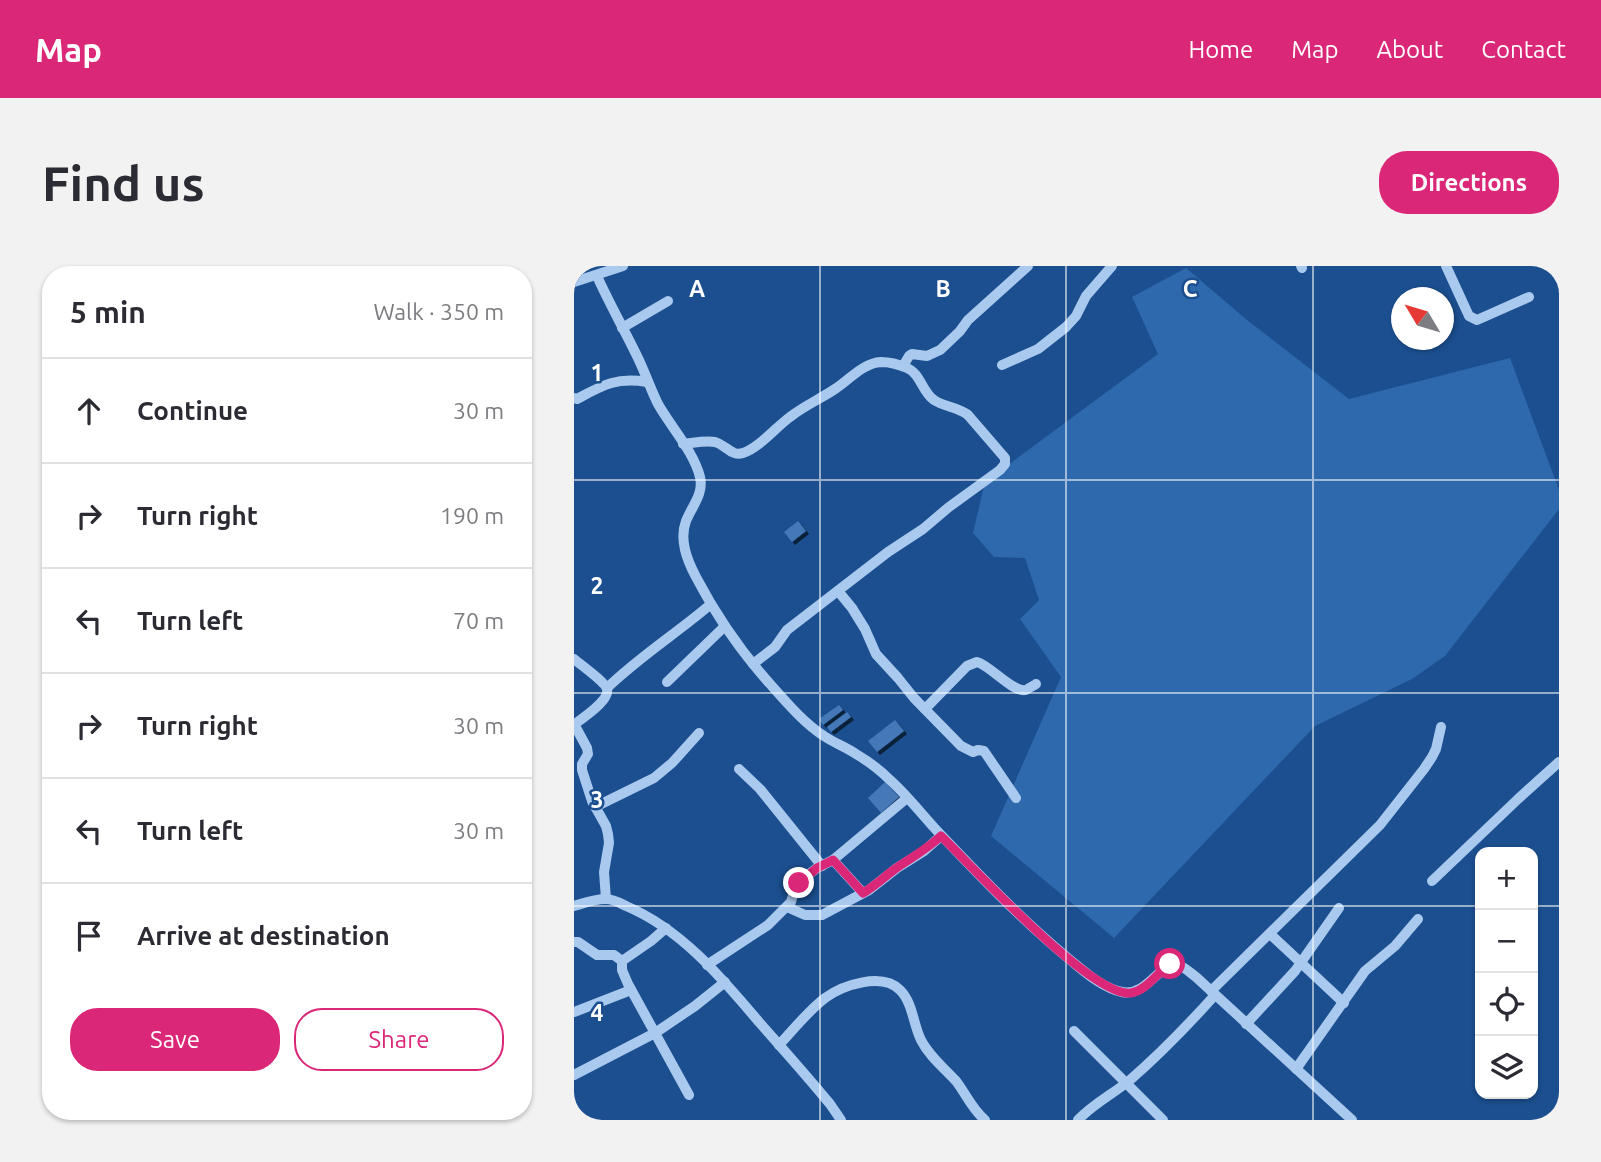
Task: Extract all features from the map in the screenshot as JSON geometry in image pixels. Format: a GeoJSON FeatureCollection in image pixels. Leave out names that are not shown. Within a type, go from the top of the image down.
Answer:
{"type":"FeatureCollection","features":[{"type":"Feature","properties":{"kind":"street"},"geometry":{"type":"LineString","coordinates":[[574,282],[623,266]]}},
{"type":"Feature","properties":{"kind":"street"},"geometry":{"type":"LineString","coordinates":[[903,366],[909,356],[927,356],[940,350],[968,320],[1028,266]]}},
{"type":"Feature","properties":{"kind":"street"},"geometry":{"type":"LineString","coordinates":[[1002,365],[1038,349],[1066,327],[1076,316],[1086,296],[1112,266]]}},
{"type":"Feature","properties":{"kind":"street"},"geometry":{"type":"LineString","coordinates":[[1446,266],[1469,316],[1477,320],[1529,297]]}},
{"type":"Feature","properties":{"kind":"street"},"geometry":{"type":"LineString","coordinates":[[597,275],[637,355],[647,382],[699,475],[699,495],[683,534],[684,545],[695,575],[725,626],[753,664],[821,734],[867,761],[891,780],[941,836],[1007,902],[1090,976],[1118,992],[1129,993],[1136,991],[1170,964],[1187,970],[1352,1120]]}},
{"type":"Feature","properties":{"kind":"street"},"geometry":{"type":"LineString","coordinates":[[622,328],[668,301]]}},
{"type":"Feature","properties":{"kind":"street"},"geometry":{"type":"LineString","coordinates":[[683,444],[715,442],[732,452],[742,454],[801,409],[867,367],[881,362],[903,366],[912,371],[934,400],[968,415],[1004,458],[1005,464],[1000,470],[787,630],[775,647],[753,664]]}},
{"type":"Feature","properties":{"kind":"street"},"geometry":{"type":"LineString","coordinates":[[574,398],[578,399],[611,382],[647,382]]}},
{"type":"Feature","properties":{"kind":"street"},"geometry":{"type":"LineString","coordinates":[[838,591],[852,608],[873,649],[961,746],[973,752],[984,751],[1016,798]]}},
{"type":"Feature","properties":{"kind":"street"},"geometry":{"type":"LineString","coordinates":[[606,899],[604,872],[609,843],[606,826],[595,807],[582,769],[588,754],[587,748],[574,724],[602,702],[607,688],[632,666],[711,604]]}},
{"type":"Feature","properties":{"kind":"street"},"geometry":{"type":"LineString","coordinates":[[667,682],[725,626]]}},
{"type":"Feature","properties":{"kind":"street"},"geometry":{"type":"LineString","coordinates":[[574,659],[607,688]]}},
{"type":"Feature","properties":{"kind":"street"},"geometry":{"type":"LineString","coordinates":[[925,709],[967,666],[977,662],[984,664],[1020,690],[1027,690],[1036,684]]}},
{"type":"Feature","properties":{"kind":"street"},"geometry":{"type":"LineString","coordinates":[[1078,1120],[1180,1034],[1213,993],[1270,933],[1380,825],[1432,757],[1441,727]]}},
{"type":"Feature","properties":{"kind":"street"},"geometry":{"type":"LineString","coordinates":[[595,807],[654,778],[672,763],[699,733]]}},
{"type":"Feature","properties":{"kind":"street"},"geometry":{"type":"LineString","coordinates":[[1432,881],[1559,762]]}},
{"type":"Feature","properties":{"kind":"street"},"geometry":{"type":"LineString","coordinates":[[739,769],[760,789],[822,866]]}},
{"type":"Feature","properties":{"kind":"street"},"geometry":{"type":"LineString","coordinates":[[708,965],[760,932],[787,907],[795,888],[804,878],[833,860],[907,798]]}},
{"type":"Feature","properties":{"kind":"street"},"geometry":{"type":"LineString","coordinates":[[787,907],[806,915],[818,916],[878,884],[941,836]]}},
{"type":"Feature","properties":{"kind":"street"},"geometry":{"type":"LineString","coordinates":[[833,860],[863,893]]}},
{"type":"Feature","properties":{"kind":"street"},"geometry":{"type":"LineString","coordinates":[[574,906],[606,899],[638,911],[666,928],[725,982],[841,1120]]}},
{"type":"Feature","properties":{"kind":"street"},"geometry":{"type":"LineString","coordinates":[[1246,1024],[1301,962],[1339,908]]}},
{"type":"Feature","properties":{"kind":"street"},"geometry":{"type":"LineString","coordinates":[[1296,1069],[1365,971],[1395,946],[1418,919]]}},
{"type":"Feature","properties":{"kind":"street"},"geometry":{"type":"LineString","coordinates":[[622,961],[651,942],[666,928]]}},
{"type":"Feature","properties":{"kind":"street"},"geometry":{"type":"LineString","coordinates":[[1270,933],[1344,1003]]}},
{"type":"Feature","properties":{"kind":"street"},"geometry":{"type":"LineString","coordinates":[[574,942],[584,945],[593,953],[614,955],[622,961]]}},
{"type":"Feature","properties":{"kind":"street"},"geometry":{"type":"LineString","coordinates":[[622,961],[622,970],[631,990],[689,1095]]}},
{"type":"Feature","properties":{"kind":"street"},"geometry":{"type":"LineString","coordinates":[[779,1045],[815,1007],[834,993],[870,981],[887,982],[906,997],[922,1043],[957,1083],[976,1113],[985,1120]]}},
{"type":"Feature","properties":{"kind":"street"},"geometry":{"type":"LineString","coordinates":[[574,1075],[655,1033],[725,982]]}},
{"type":"Feature","properties":{"kind":"street"},"geometry":{"type":"LineString","coordinates":[[574,1012],[631,990]]}},
{"type":"Feature","properties":{"kind":"street"},"geometry":{"type":"LineString","coordinates":[[1074,1031],[1163,1120]]}},
{"type":"Feature","properties":{"kind":"shaded area"},"geometry":{"type":"Polygon","coordinates":[[[1186,268],[1247,320],[1349,399],[1510,358],[1559,490],[1559,509],[1445,656],[1412,679],[1315,726],[1114,938],[991,836],[1061,677],[1020,619],[1039,600],[1025,558],[994,557],[973,533],[984,486],[1004,468],[1158,354],[1132,297],[1186,268]]]}},
{"type":"Feature","properties":{"kind":"building"},"geometry":{"type":"Polygon","coordinates":[[[798,521],[806,531],[792,542],[784,532],[798,521]]]}},
{"type":"Feature","properties":{"kind":"building"},"geometry":{"type":"Polygon","coordinates":[[[839,705],[843,710],[823,725],[819,719],[839,705]]]}},
{"type":"Feature","properties":{"kind":"building"},"geometry":{"type":"Polygon","coordinates":[[[847,712],[851,717],[831,732],[827,727],[847,712]]]}},
{"type":"Feature","properties":{"kind":"building"},"geometry":{"type":"Polygon","coordinates":[[[895,720],[904,731],[877,752],[868,741],[895,720]]]}},
{"type":"Feature","properties":{"kind":"building"},"geometry":{"type":"Polygon","coordinates":[[[885,782],[899,797],[881,813],[868,798],[885,782]]]}},
{"type":"Feature","properties":{"kind":"route"},"geometry":{"type":"LineString","coordinates":[[799,883],[817,868],[833,860],[863,893],[941,836],[1056,948],[1101,983],[1118,992],[1129,993],[1144,986],[1170,964]]}}]}
